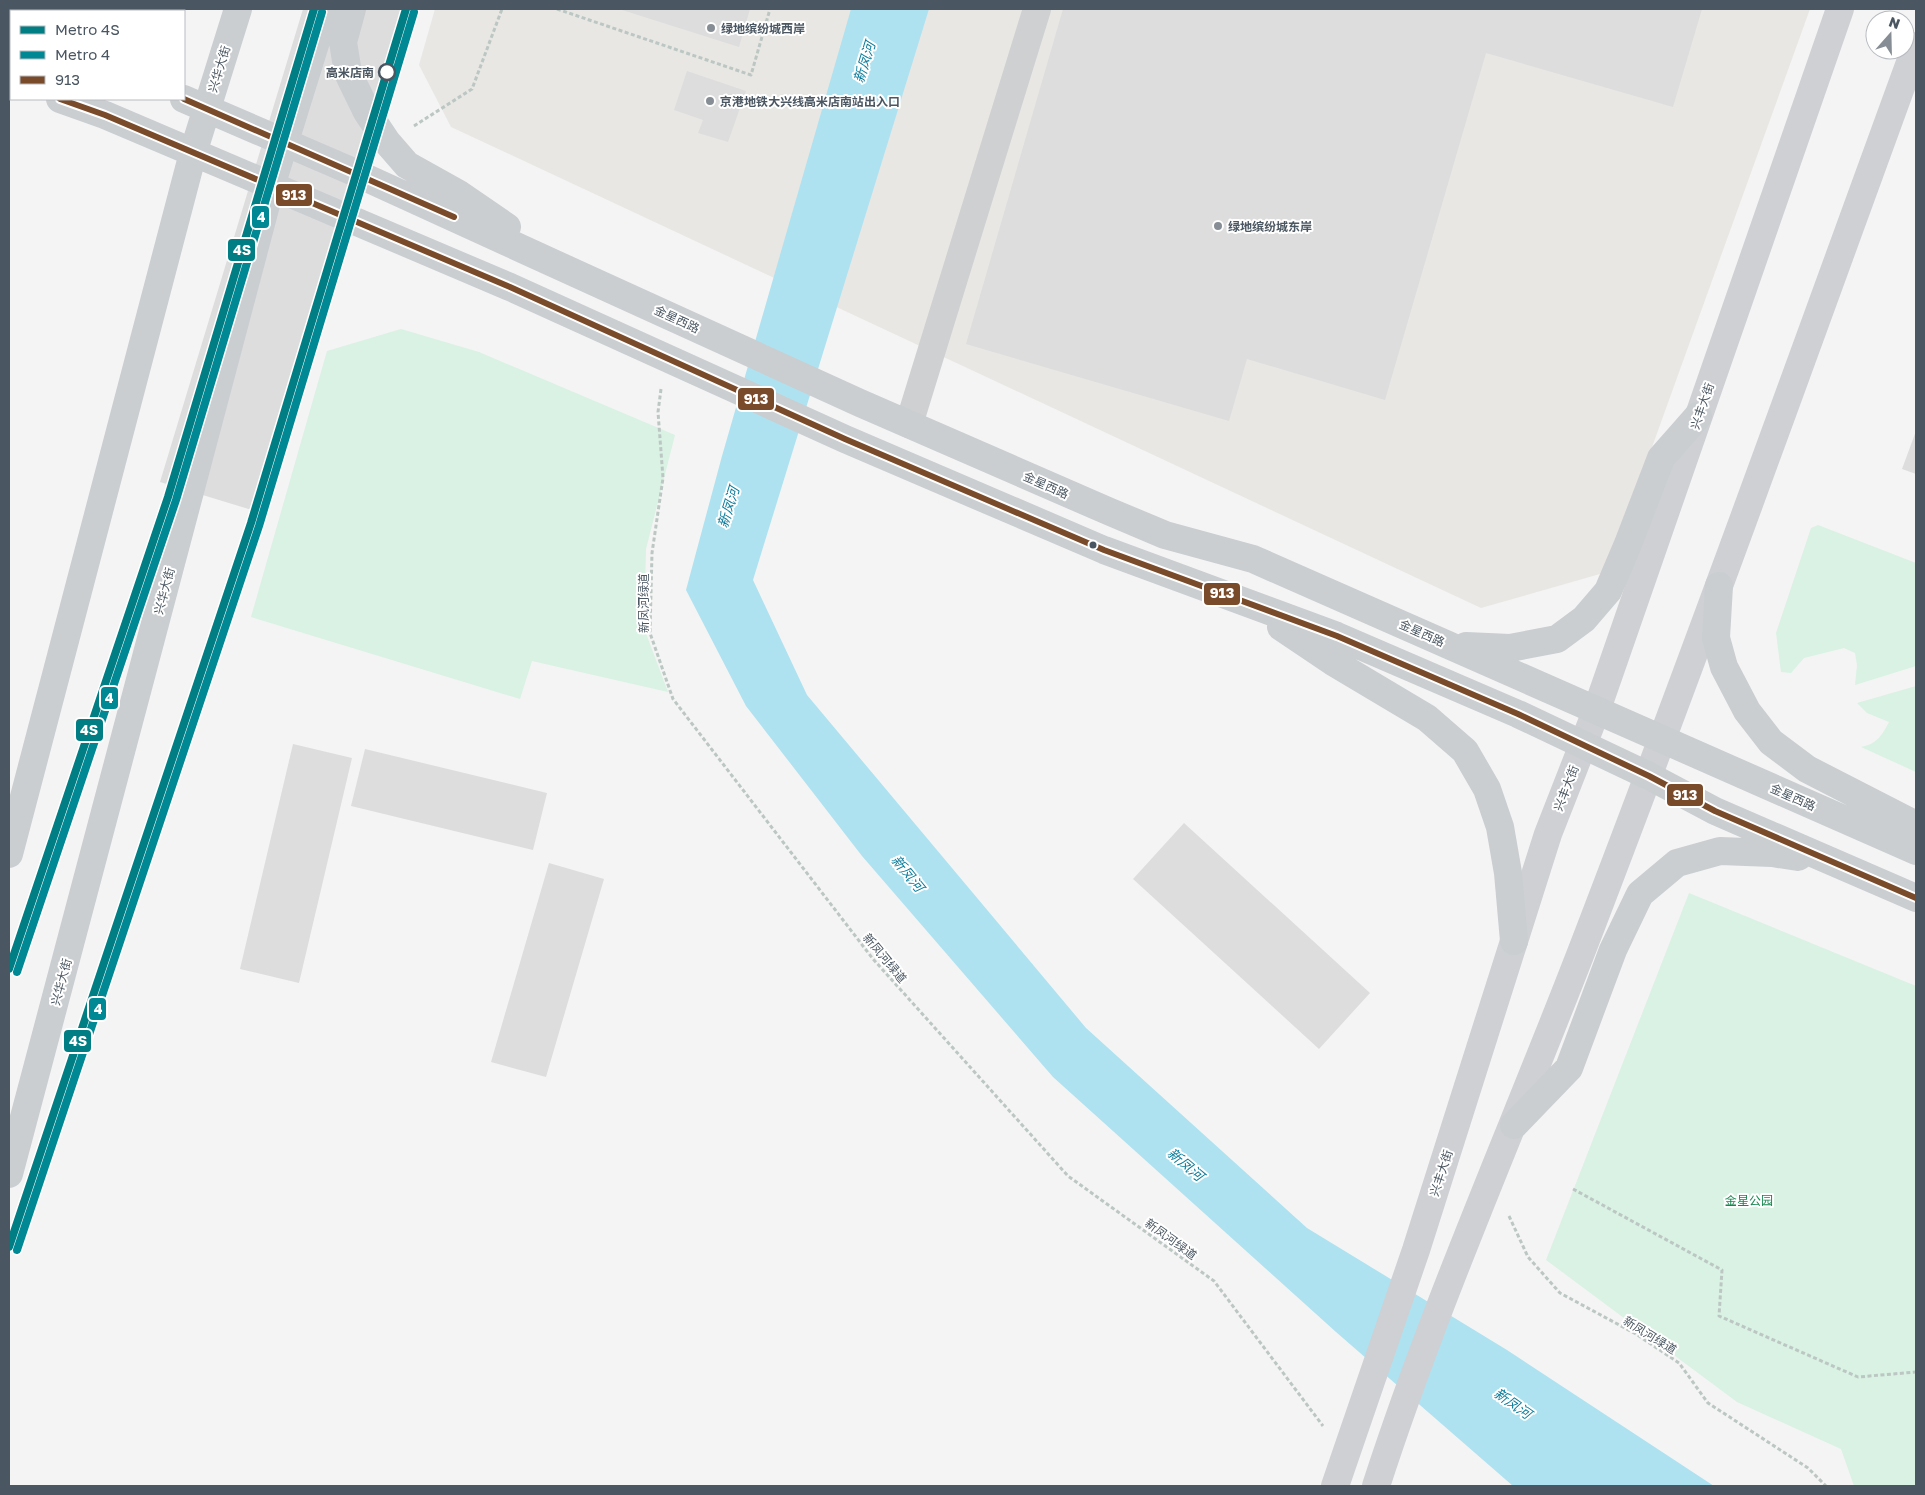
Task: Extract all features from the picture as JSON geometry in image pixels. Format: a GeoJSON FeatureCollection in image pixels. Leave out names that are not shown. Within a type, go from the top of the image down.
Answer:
{"type":"FeatureCollection","features":[{"type":"Feature","properties":{"kind":"main road","name":"兴华大街"},"geometry":{"type":"LineString","coordinates":[[9,854],[193,153],[195,104],[238,9]]}},
{"type":"Feature","properties":{"kind":"main road","name":"兴华大街"},"geometry":{"type":"LineString","coordinates":[[9,1174],[271,186],[326,9]]}},
{"type":"Feature","properties":{"kind":"main road"},"geometry":{"type":"LineString","coordinates":[[352,9],[343,42],[348,73],[367,112],[387,142],[406,164],[459,194],[566,267]]}},
{"type":"Feature","properties":{"kind":"main road","name":"兴丰大街"},"geometry":{"type":"LineString","coordinates":[[1336,1486],[1416,1250],[1548,834],[1597,709],[1840,9]]}},
{"type":"Feature","properties":{"kind":"main road"},"geometry":{"type":"LineString","coordinates":[[1376,1486],[1449,1287],[1664,738],[1916,46]]}},
{"type":"Feature","properties":{"kind":"main road"},"geometry":{"type":"LineString","coordinates":[[63,100],[105,115],[510,287],[845,439],[1104,550],[1336,636],[1518,714],[1649,776],[1715,811],[1916,898]]}},
{"type":"Feature","properties":{"kind":"main road","name":"金星西路"},"geometry":{"type":"LineString","coordinates":[[195,104],[566,267],[860,403],[1165,535],[1253,558],[1916,851]]}},
{"type":"Feature","properties":{"kind":"main road"},"geometry":{"type":"LineString","coordinates":[[1451,645],[1510,648],[1557,638],[1584,619],[1608,590],[1661,458],[1698,416]]}},
{"type":"Feature","properties":{"kind":"main road"},"geometry":{"type":"LineString","coordinates":[[1719,586],[1716,638],[1724,667],[1747,711],[1771,742],[1807,769],[1916,825]]}},
{"type":"Feature","properties":{"kind":"main road"},"geometry":{"type":"LineString","coordinates":[[1249,605],[1333,662],[1427,718],[1465,751],[1487,789],[1500,827],[1514,941]]}},
{"type":"Feature","properties":{"kind":"main road"},"geometry":{"type":"LineString","coordinates":[[1514,1125],[1568,1068],[1613,950],[1640,894],[1677,863],[1720,851],[1772,853],[1834,863]]}},
{"type":"Feature","properties":{"kind":"street"},"geometry":{"type":"LineString","coordinates":[[909,424],[1037,9]]}},
{"type":"Feature","properties":{"kind":"path"},"geometry":{"type":"LineString","coordinates":[[387,142],[472,88],[502,9]]}},
{"type":"Feature","properties":{"kind":"path"},"geometry":{"type":"LineString","coordinates":[[557,9],[751,75],[770,9]]}},
{"type":"Feature","properties":{"kind":"path","name":"新凤河绿道"},"geometry":{"type":"LineString","coordinates":[[666,359],[658,412],[662,478],[652,553],[650,633],[672,699],[873,959],[1068,1176],[1214,1280],[1318,1420],[1351,1442]]}},
{"type":"Feature","properties":{"kind":"path","name":"新凤河绿道"},"geometry":{"type":"LineString","coordinates":[[1492,1179],[1528,1257],[1560,1292],[1636,1334],[1679,1363],[1708,1403],[1808,1468],[1826,1486]]}},
{"type":"Feature","properties":{"kind":"path"},"geometry":{"type":"LineString","coordinates":[[1573,1189],[1722,1270],[1719,1316],[1858,1377],[1916,1372]]}},
{"type":"Feature","properties":{"kind":"shaded area"},"geometry":{"type":"Polygon","coordinates":[[[435,9],[1810,9],[1607,572],[1481,608],[451,127],[419,65],[435,9]]]}},
{"type":"Feature","properties":{"kind":"green space"},"geometry":{"type":"Polygon","coordinates":[[[401,329],[479,352],[675,435],[646,549],[644,628],[668,692],[532,661],[520,699],[251,617],[327,351],[401,329]]]}},
{"type":"Feature","properties":{"kind":"green space"},"geometry":{"type":"Polygon","coordinates":[[[1818,525],[1916,563],[1916,666],[1855,685],[1857,665],[1855,653],[1844,648],[1804,658],[1791,673],[1781,672],[1776,633],[1811,528],[1818,525]]]}},
{"type":"Feature","properties":{"kind":"green space"},"geometry":{"type":"Polygon","coordinates":[[[1916,686],[1916,772],[1861,747],[1871,744],[1878,738],[1889,722],[1867,713],[1857,703],[1916,686]]]}},
{"type":"Feature","properties":{"kind":"green space","name":"金星公园"},"geometry":{"type":"Polygon","coordinates":[[[1689,893],[1916,986],[1916,1486],[1854,1486],[1841,1449],[1737,1402],[1546,1260],[1689,893]]]}},
{"type":"Feature","properties":{"kind":"water","name":"新凤河"},"geometry":{"type":"Polygon","coordinates":[[[851,9],[929,9],[753,580],[807,695],[1086,1028],[1307,1228],[1507,1350],[1714,1486],[1513,1486],[1336,1332],[1053,1077],[862,856],[746,706],[686,590],[722,456],[851,9]]]}},
{"type":"Feature","properties":{"kind":"building"},"geometry":{"type":"Polygon","coordinates":[[[303,9],[417,9],[265,514],[160,482],[303,9]]]}},
{"type":"Feature","properties":{"kind":"building","name":"绿地缤纷城西岸"},"geometry":{"type":"Polygon","coordinates":[[[619,9],[750,9],[739,47],[619,9]]]}},
{"type":"Feature","properties":{"kind":"building","name":"绿地缤纷城东岸"},"geometry":{"type":"Polygon","coordinates":[[[1063,9],[1702,9],[1673,107],[1486,53],[1385,400],[1247,359],[1229,421],[966,344],[1063,9]]]}},
{"type":"Feature","properties":{"kind":"building","name":"京港地铁大兴线高米店南站出入口"},"geometry":{"type":"Polygon","coordinates":[[[687,71],[746,91],[728,142],[698,133],[703,120],[674,110],[687,71]]]}},
{"type":"Feature","properties":{"kind":"building"},"geometry":{"type":"Polygon","coordinates":[[[1916,431],[1916,474],[1902,469],[1916,431]]]}},
{"type":"Feature","properties":{"kind":"building"},"geometry":{"type":"Polygon","coordinates":[[[293,744],[352,758],[299,983],[240,969],[293,744]]]}},
{"type":"Feature","properties":{"kind":"building"},"geometry":{"type":"Polygon","coordinates":[[[365,749],[547,793],[533,850],[351,806],[365,749]]]}},
{"type":"Feature","properties":{"kind":"building"},"geometry":{"type":"Polygon","coordinates":[[[1184,823],[1370,993],[1319,1049],[1133,879],[1184,823]]]}},
{"type":"Feature","properties":{"kind":"building"},"geometry":{"type":"Polygon","coordinates":[[[549,863],[604,879],[546,1077],[491,1062],[549,863]]]}},
{"type":"Feature","properties":{"kind":"metro line","name":"4S"},"geometry":{"type":"LineString","coordinates":[[9,969],[168,497],[314,9]]}},
{"type":"Feature","properties":{"kind":"metro line","name":"4S"},"geometry":{"type":"LineString","coordinates":[[9,1247],[251,523],[406,9]]}},
{"type":"Feature","properties":{"kind":"metro line","name":"4"},"geometry":{"type":"LineString","coordinates":[[17,972],[176,500],[322,12]]}},
{"type":"Feature","properties":{"kind":"metro line","name":"4"},"geometry":{"type":"LineString","coordinates":[[17,1250],[259,526],[414,12]]}},
{"type":"Feature","properties":{"kind":"transit line","name":"913"},"geometry":{"type":"LineString","coordinates":[[185,99],[454,217]]}},
{"type":"Feature","properties":{"kind":"transit line","name":"913"},"geometry":{"type":"LineString","coordinates":[[63,100],[105,115],[510,287],[845,439],[1104,550],[1337,636],[1518,714],[1649,776],[1715,811],[1916,898]]}},
{"type":"Feature","properties":{"kind":"place","name":"绿地缤纷城西岸"},"geometry":{"type":"Point","coordinates":[711,28]}},
{"type":"Feature","properties":{"kind":"place","name":"高米店南"},"geometry":{"type":"Point","coordinates":[387,72]}},
{"type":"Feature","properties":{"kind":"place","name":"京港地铁大兴线高米店南站出入口"},"geometry":{"type":"Point","coordinates":[710,101]}},
{"type":"Feature","properties":{"kind":"place","name":"绿地缤纷城东岸"},"geometry":{"type":"Point","coordinates":[1218,226]}}]}
